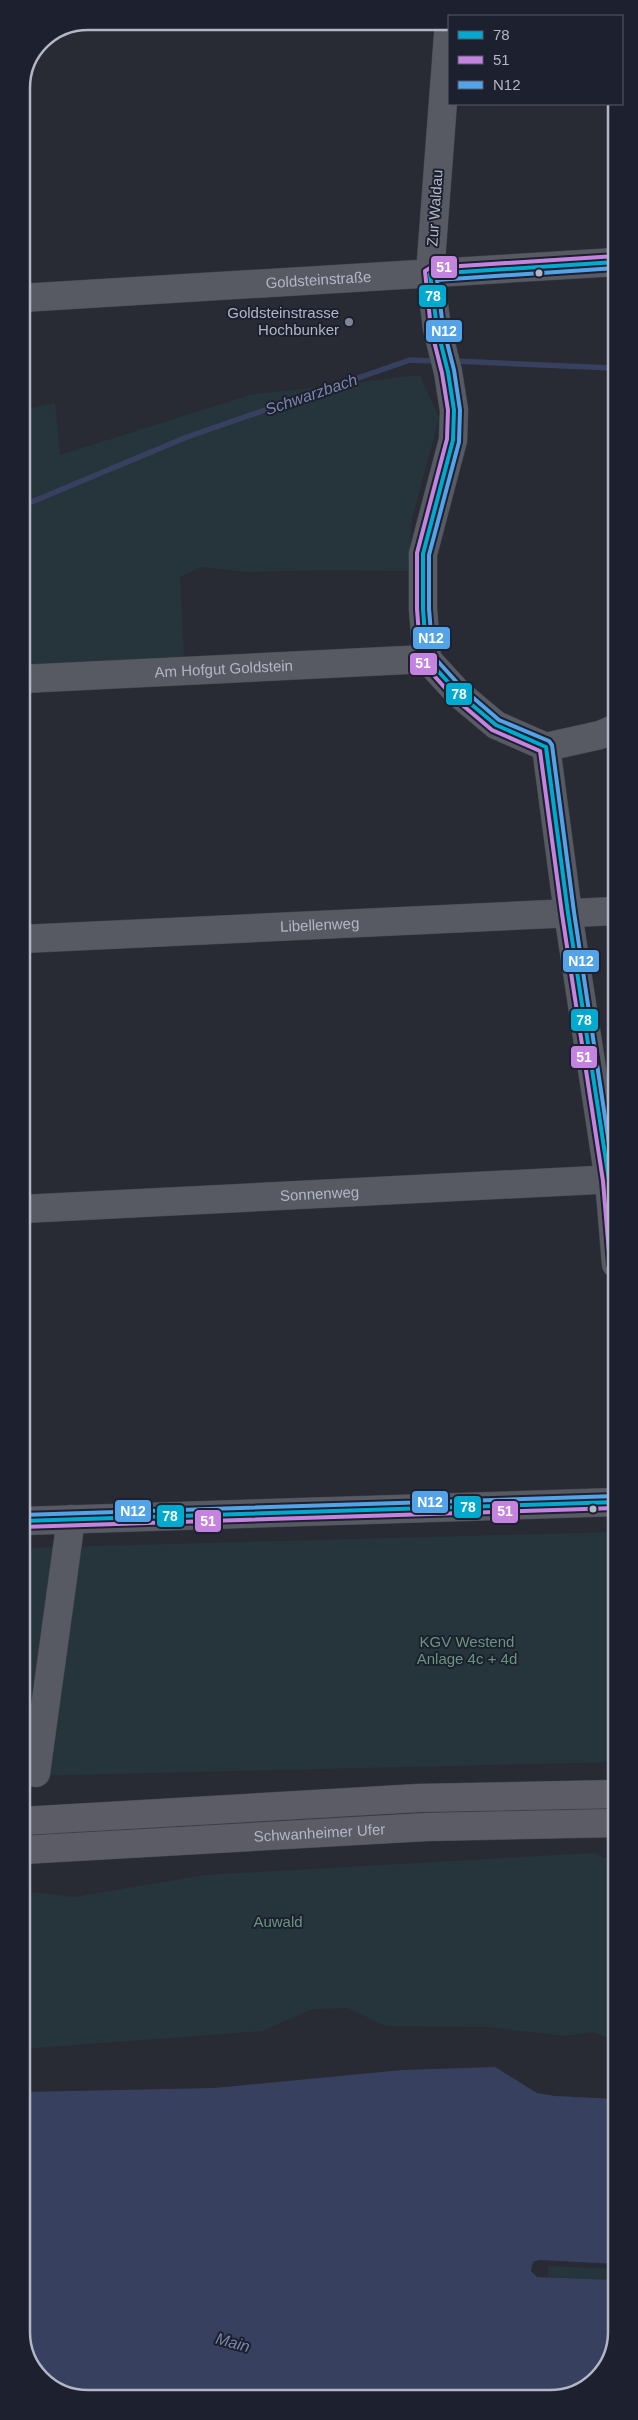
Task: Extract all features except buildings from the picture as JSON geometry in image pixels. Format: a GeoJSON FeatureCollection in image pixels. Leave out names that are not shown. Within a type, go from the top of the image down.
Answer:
{"type":"FeatureCollection","features":[{"type":"Feature","properties":{"kind":"main road","name":"Schwanheimer Ufer"},"geometry":{"type":"LineString","coordinates":[[30,1821],[419,1798],[608,1794]]}},
{"type":"Feature","properties":{"kind":"main road","name":"Schwanheimer Ufer"},"geometry":{"type":"LineString","coordinates":[[30,1850],[426,1827],[608,1823]]}},
{"type":"Feature","properties":{"kind":"street","name":"Zur Waldau"},"geometry":{"type":"LineString","coordinates":[[428,658],[423,609],[423,554],[453,440],[454,410],[435,321],[430,274],[448,35]]}},
{"type":"Feature","properties":{"kind":"street","name":"Goldsteinstraße"},"geometry":{"type":"LineString","coordinates":[[30,297],[608,263]]}},
{"type":"Feature","properties":{"kind":"street","name":"Am Hofgut Goldstein"},"geometry":{"type":"LineString","coordinates":[[30,679],[428,658]]}},
{"type":"Feature","properties":{"kind":"street"},"geometry":{"type":"LineString","coordinates":[[428,658],[459,694],[496,725],[546,747],[600,736],[608,732]]}},
{"type":"Feature","properties":{"kind":"street"},"geometry":{"type":"LineString","coordinates":[[546,747],[568,913],[608,1156]]}},
{"type":"Feature","properties":{"kind":"street","name":"Libellenweg"},"geometry":{"type":"LineString","coordinates":[[30,939],[608,911]]}},
{"type":"Feature","properties":{"kind":"street","name":"Sonnenweg"},"geometry":{"type":"LineString","coordinates":[[30,1210],[608,1180]]}},
{"type":"Feature","properties":{"kind":"street"},"geometry":{"type":"LineString","coordinates":[[30,1520],[608,1502]]}},
{"type":"Feature","properties":{"kind":"street"},"geometry":{"type":"LineString","coordinates":[[36,1773],[71,1519]]}},
{"type":"Feature","properties":{"kind":"green space"},"geometry":{"type":"Polygon","coordinates":[[[420,375],[439,418],[412,519],[408,571],[327,570],[247,572],[201,567],[180,577],[184,658],[30,670],[30,408],[55,403],[60,455],[250,395],[420,375]]]}},
{"type":"Feature","properties":{"kind":"green space","name":"KGV Westend Anlage 4c + 4d"},"geometry":{"type":"Polygon","coordinates":[[[608,1532],[608,1762],[30,1776],[30,1548],[608,1532]]]}},
{"type":"Feature","properties":{"kind":"green space"},"geometry":{"type":"Polygon","coordinates":[[[560,1807],[561,1811],[30,1839],[30,1830],[560,1807]]]}},
{"type":"Feature","properties":{"kind":"green space","name":"Auwald"},"geometry":{"type":"Polygon","coordinates":[[[593,1853],[608,1860],[608,2038],[592,2032],[566,2036],[487,2027],[385,2026],[348,2008],[313,2009],[262,2031],[30,2048],[30,1892],[74,1897],[205,1875],[593,1853]]]}},
{"type":"Feature","properties":{"kind":"green space"},"geometry":{"type":"Polygon","coordinates":[[[548,2266],[608,2269],[608,2280],[548,2277],[548,2266]]]}},
{"type":"Feature","properties":{"kind":"water","name":"Main"},"geometry":{"type":"Polygon","coordinates":[[[495,2067],[537,2093],[555,2096],[608,2099],[608,2264],[539,2260],[533,2262],[531,2271],[537,2277],[608,2280],[607,2343],[602,2358],[588,2376],[572,2386],[550,2390],[84,2390],[66,2386],[50,2376],[42,2367],[34,2354],[30,2332],[30,2092],[214,2088],[402,2070],[495,2067]]]}},
{"type":"Feature","properties":{"kind":"waterway","name":"Schwarzbach"},"geometry":{"type":"LineString","coordinates":[[30,503],[187,437],[410,360],[437,361]]}},
{"type":"Feature","properties":{"kind":"waterway","name":"Schwarzbach"},"geometry":{"type":"LineString","coordinates":[[454,361],[608,368]]}},
{"type":"Feature","properties":{"kind":"transit line","name":"51"},"geometry":{"type":"LineString","coordinates":[[608,257],[430,268],[425,271],[431,329],[442,373],[448,410],[447,439],[417,553],[417,609],[421,661],[454,698],[492,730],[540,751],[562,914],[603,1181],[608,1241]]}},
{"type":"Feature","properties":{"kind":"transit line","name":"78"},"geometry":{"type":"LineString","coordinates":[[608,263],[430,274],[437,328],[448,372],[454,410],[453,440],[423,554],[423,609],[427,659],[459,694],[496,725],[546,747],[568,913],[608,1173]]}},
{"type":"Feature","properties":{"kind":"transit line","name":"N12"},"geometry":{"type":"LineString","coordinates":[[608,269],[437,280],[443,327],[454,370],[460,410],[459,442],[429,555],[429,609],[433,656],[463,689],[499,720],[549,741],[552,745],[574,912],[608,1137]]}},
{"type":"Feature","properties":{"kind":"transit line","name":"N12"},"geometry":{"type":"LineString","coordinates":[[30,1515],[608,1496]]}},
{"type":"Feature","properties":{"kind":"transit line","name":"78"},"geometry":{"type":"LineString","coordinates":[[30,1521],[608,1502]]}},
{"type":"Feature","properties":{"kind":"transit line","name":"51"},"geometry":{"type":"LineString","coordinates":[[30,1527],[608,1508]]}},
{"type":"Feature","properties":{"kind":"place","name":"Goldsteinstrasse Hochbunker"},"geometry":{"type":"Point","coordinates":[349,322]}}]}
